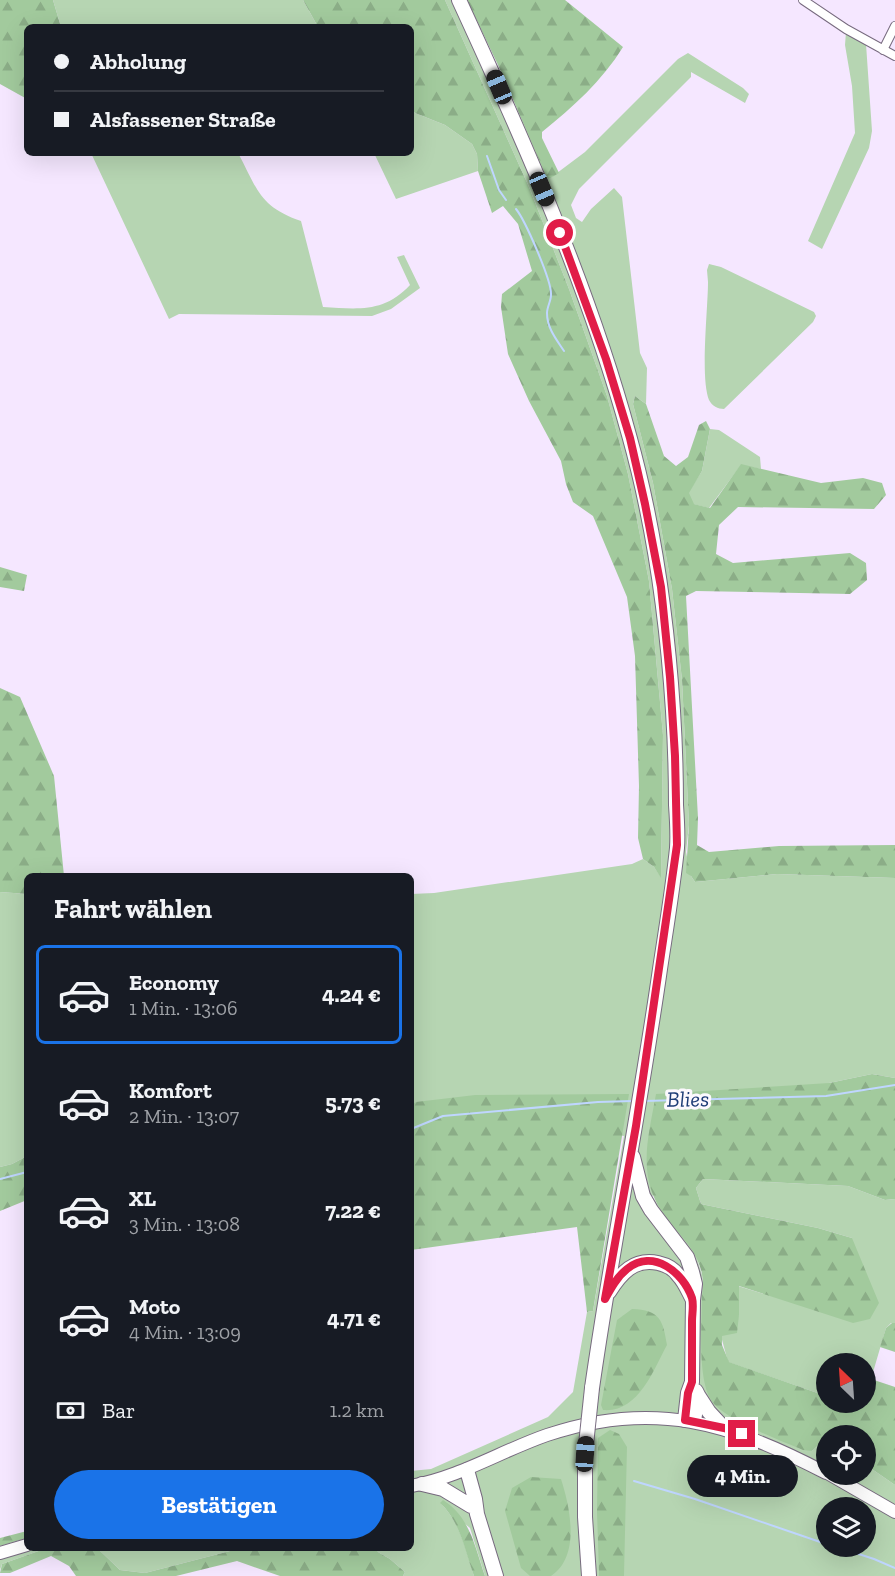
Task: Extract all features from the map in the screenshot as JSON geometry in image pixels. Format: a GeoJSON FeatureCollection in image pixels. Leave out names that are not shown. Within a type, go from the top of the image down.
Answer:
{"type":"FeatureCollection","features":[{"type":"Feature","properties":{"kind":"highway"},"geometry":{"type":"LineString","coordinates":[[459,0],[552,212],[601,341],[630,438],[645,504],[661,587],[670,677],[677,845],[632,1149],[605,1299],[592,1388],[585,1454],[589,1576]]}},
{"type":"Feature","properties":{"kind":"highway"},"geometry":{"type":"LineString","coordinates":[[632,1149],[643,1196],[687,1257],[695,1284],[692,1382],[688,1393],[689,1421]]}},
{"type":"Feature","properties":{"kind":"highway"},"geometry":{"type":"LineString","coordinates":[[605,1299],[618,1278],[629,1267],[641,1262],[655,1262],[668,1266],[677,1273],[693,1300]]}},
{"type":"Feature","properties":{"kind":"highway"},"geometry":{"type":"LineString","coordinates":[[692,1382],[709,1412],[724,1428]]}},
{"type":"Feature","properties":{"kind":"highway"},"geometry":{"type":"LineString","coordinates":[[689,1421],[698,1395]]}},
{"type":"Feature","properties":{"kind":"highway"},"geometry":{"type":"LineString","coordinates":[[462,1472],[496,1576]]}},
{"type":"Feature","properties":{"kind":"highway"},"geometry":{"type":"LineString","coordinates":[[417,1485],[443,1489],[474,1510]]}},
{"type":"Feature","properties":{"kind":"main road"},"geometry":{"type":"LineString","coordinates":[[417,1485],[462,1472],[546,1436],[590,1423],[636,1418],[689,1421],[724,1428],[760,1440],[816,1468]]}},
{"type":"Feature","properties":{"kind":"main road"},"geometry":{"type":"LineString","coordinates":[[847,1485],[895,1512]]}},
{"type":"Feature","properties":{"kind":"main road"},"geometry":{"type":"LineString","coordinates":[[0,1553],[24,1546]]}},
{"type":"Feature","properties":{"kind":"street"},"geometry":{"type":"LineString","coordinates":[[803,0],[895,56]]}},
{"type":"Feature","properties":{"kind":"street"},"geometry":{"type":"LineString","coordinates":[[883,50],[895,26]]}},
{"type":"Feature","properties":{"kind":"green space"},"geometry":{"type":"Polygon","coordinates":[[[0,0],[53,0],[60,24],[24,24],[24,97],[0,84],[0,0]]]}},
{"type":"Feature","properties":{"kind":"green space"},"geometry":{"type":"Polygon","coordinates":[[[53,0],[303,0],[316,24],[60,24],[53,0]]]}},
{"type":"Feature","properties":{"kind":"green space"},"geometry":{"type":"Polygon","coordinates":[[[303,0],[445,0],[529,187],[569,289],[607,396],[628,474],[649,581],[663,735],[661,878],[654,867],[643,859],[638,838],[639,786],[635,656],[627,597],[593,516],[573,502],[561,461],[529,401],[508,354],[501,307],[502,294],[532,271],[518,224],[503,206],[492,213],[478,171],[477,154],[472,144],[445,125],[414,112],[414,24],[316,24],[303,0]]]}},
{"type":"Feature","properties":{"kind":"green space"},"geometry":{"type":"Polygon","coordinates":[[[445,0],[467,0],[549,179],[585,152],[678,59],[688,53],[749,94],[745,103],[691,72],[691,77],[579,189],[571,205],[576,218],[582,222],[591,209],[614,188],[622,197],[640,353],[647,368],[646,404],[635,396],[633,404],[653,483],[672,589],[682,680],[689,825],[686,852],[691,876],[695,882],[777,874],[895,878],[895,1078],[872,1074],[829,1083],[652,1196],[695,1252],[702,1275],[702,1335],[812,1451],[816,1447],[816,1485],[876,1485],[876,1472],[895,1485],[895,1576],[485,1576],[470,1528],[440,1503],[453,1518],[474,1576],[403,1576],[405,1572],[378,1551],[414,1551],[414,1471],[431,1469],[548,1417],[573,1392],[587,1312],[593,1311],[624,1136],[417,1102],[414,1104],[414,894],[434,893],[632,864],[643,859],[654,867],[661,877],[663,735],[649,581],[628,474],[607,396],[569,289],[529,187],[445,0]]]}},
{"type":"Feature","properties":{"kind":"green space"},"geometry":{"type":"Polygon","coordinates":[[[467,0],[565,0],[623,47],[586,93],[542,132],[542,138],[559,173],[549,179],[547,178],[467,0]]]}},
{"type":"Feature","properties":{"kind":"green space"},"geometry":{"type":"Polygon","coordinates":[[[846,32],[866,44],[872,131],[869,148],[822,249],[808,241],[855,133],[852,86],[845,45],[846,32]]]}},
{"type":"Feature","properties":{"kind":"green space"},"geometry":{"type":"Polygon","coordinates":[[[414,112],[445,125],[472,144],[477,154],[478,171],[396,199],[375,156],[414,156],[414,112]]]}},
{"type":"Feature","properties":{"kind":"green space"},"geometry":{"type":"Polygon","coordinates":[[[92,156],[240,156],[255,186],[268,203],[301,221],[323,307],[359,308],[390,301],[410,285],[397,257],[404,255],[420,288],[391,309],[372,316],[179,314],[169,319],[92,156]]]}},
{"type":"Feature","properties":{"kind":"green space"},"geometry":{"type":"Polygon","coordinates":[[[709,264],[721,267],[814,312],[816,316],[813,322],[724,409],[712,404],[706,390],[707,270],[709,264]]]}},
{"type":"Feature","properties":{"kind":"green space"},"geometry":{"type":"Polygon","coordinates":[[[635,396],[646,404],[664,456],[676,466],[688,457],[699,425],[706,421],[710,429],[702,471],[689,493],[694,504],[710,508],[741,464],[821,483],[863,478],[882,483],[886,495],[874,509],[738,507],[719,525],[716,554],[733,563],[850,553],[866,563],[867,580],[850,594],[696,591],[686,596],[698,818],[697,845],[709,852],[779,846],[895,845],[895,878],[777,874],[695,882],[686,873],[689,825],[682,680],[672,589],[653,483],[633,404],[635,396]]]}},
{"type":"Feature","properties":{"kind":"green space"},"geometry":{"type":"Polygon","coordinates":[[[710,429],[719,430],[760,457],[761,469],[741,465],[709,508],[693,504],[688,493],[702,471],[710,429]]]}},
{"type":"Feature","properties":{"kind":"green space"},"geometry":{"type":"Polygon","coordinates":[[[0,567],[27,575],[24,591],[0,587],[0,567]]]}},
{"type":"Feature","properties":{"kind":"green space"},"geometry":{"type":"Polygon","coordinates":[[[0,688],[20,697],[54,776],[64,873],[24,873],[24,894],[0,892],[0,688]]]}},
{"type":"Feature","properties":{"kind":"green space"},"geometry":{"type":"Polygon","coordinates":[[[0,892],[24,894],[24,1158],[0,1167],[0,892]]]}},
{"type":"Feature","properties":{"kind":"green space"},"geometry":{"type":"Polygon","coordinates":[[[872,1074],[895,1078],[895,1199],[885,1200],[848,1186],[703,1179],[696,1188],[701,1204],[818,1228],[852,1238],[879,1303],[870,1319],[853,1323],[739,1286],[737,1333],[722,1336],[722,1345],[729,1362],[816,1392],[816,1413],[876,1413],[876,1381],[895,1387],[895,1485],[876,1472],[876,1425],[816,1425],[816,1447],[812,1451],[803,1450],[740,1422],[711,1400],[702,1364],[702,1274],[700,1266],[690,1247],[660,1208],[652,1193],[648,1177],[647,1146],[656,1094],[829,1083],[872,1074]]]}},
{"type":"Feature","properties":{"kind":"green space"},"geometry":{"type":"Polygon","coordinates":[[[629,1094],[593,1311],[587,1312],[577,1227],[414,1250],[414,1103],[475,1095],[629,1094]]]}},
{"type":"Feature","properties":{"kind":"green space"},"geometry":{"type":"Polygon","coordinates":[[[24,1158],[24,1201],[0,1211],[0,1167],[24,1158]]]}},
{"type":"Feature","properties":{"kind":"green space"},"geometry":{"type":"Polygon","coordinates":[[[703,1179],[848,1186],[885,1200],[895,1199],[895,1323],[891,1323],[886,1328],[876,1362],[876,1353],[816,1353],[816,1393],[728,1362],[721,1336],[739,1315],[738,1286],[764,1294],[852,1238],[818,1228],[701,1204],[696,1188],[703,1179]]]}},
{"type":"Feature","properties":{"kind":"green space"},"geometry":{"type":"Polygon","coordinates":[[[632,1309],[649,1312],[658,1318],[664,1329],[667,1345],[650,1378],[635,1398],[626,1405],[603,1410],[601,1405],[617,1320],[632,1309]]]}},
{"type":"Feature","properties":{"kind":"green space"},"geometry":{"type":"Polygon","coordinates":[[[895,1323],[895,1352],[880,1347],[886,1328],[895,1323]]]}},
{"type":"Feature","properties":{"kind":"green space"},"geometry":{"type":"Polygon","coordinates":[[[610,1430],[619,1434],[627,1447],[624,1576],[599,1576],[598,1438],[610,1430]]]}},
{"type":"Feature","properties":{"kind":"green space"},"geometry":{"type":"Polygon","coordinates":[[[531,1477],[561,1479],[570,1517],[570,1544],[560,1567],[551,1576],[530,1576],[521,1568],[505,1511],[512,1488],[531,1477]]]}},
{"type":"Feature","properties":{"kind":"green space"},"geometry":{"type":"Polygon","coordinates":[[[443,1500],[460,1515],[466,1524],[485,1576],[474,1576],[457,1527],[440,1503],[443,1500]]]}},
{"type":"Feature","properties":{"kind":"green space"},"geometry":{"type":"Polygon","coordinates":[[[24,1532],[24,1539],[0,1546],[0,1538],[24,1532]]]}},
{"type":"Feature","properties":{"kind":"green space"},"geometry":{"type":"Polygon","coordinates":[[[24,1539],[24,1551],[39,1551],[2,1564],[0,1570],[0,1546],[24,1539]]]}},
{"type":"Feature","properties":{"kind":"green space"},"geometry":{"type":"Polygon","coordinates":[[[39,1551],[100,1551],[120,1570],[145,1573],[230,1551],[378,1551],[405,1572],[403,1576],[280,1576],[237,1561],[176,1576],[76,1576],[69,1566],[51,1556],[10,1573],[0,1573],[2,1564],[39,1551]]]}},
{"type":"Feature","properties":{"kind":"green space"},"geometry":{"type":"Polygon","coordinates":[[[100,1551],[230,1551],[145,1573],[120,1570],[100,1551]]]}},
{"type":"Feature","properties":{"kind":"waterway"},"geometry":{"type":"LineString","coordinates":[[487,156],[499,190],[506,200]]}},
{"type":"Feature","properties":{"kind":"waterway"},"geometry":{"type":"LineString","coordinates":[[516,209],[543,265],[551,295],[547,318],[552,333],[564,351]]}},
{"type":"Feature","properties":{"kind":"waterway","name":"Blies"},"geometry":{"type":"LineString","coordinates":[[644,1101],[826,1096],[895,1085]]}},
{"type":"Feature","properties":{"kind":"waterway","name":"Blies"},"geometry":{"type":"LineString","coordinates":[[414,1128],[443,1116],[633,1101]]}},
{"type":"Feature","properties":{"kind":"waterway","name":"Blies"},"geometry":{"type":"LineString","coordinates":[[0,1179],[24,1173]]}},
{"type":"Feature","properties":{"kind":"waterway"},"geometry":{"type":"LineString","coordinates":[[634,1481],[695,1499],[816,1541]]}},
{"type":"Feature","properties":{"kind":"waterway"},"geometry":{"type":"LineString","coordinates":[[868,1557],[895,1568]]}},
{"type":"Feature","properties":{"kind":"route"},"geometry":{"type":"LineString","coordinates":[[560,233],[601,341],[630,438],[645,504],[661,587],[675,756],[677,845],[656,1001],[632,1152],[605,1299],[618,1278],[629,1267],[641,1262],[655,1262],[668,1266],[677,1273],[693,1300],[692,1382],[688,1393],[685,1420],[742,1434]]}}]}
